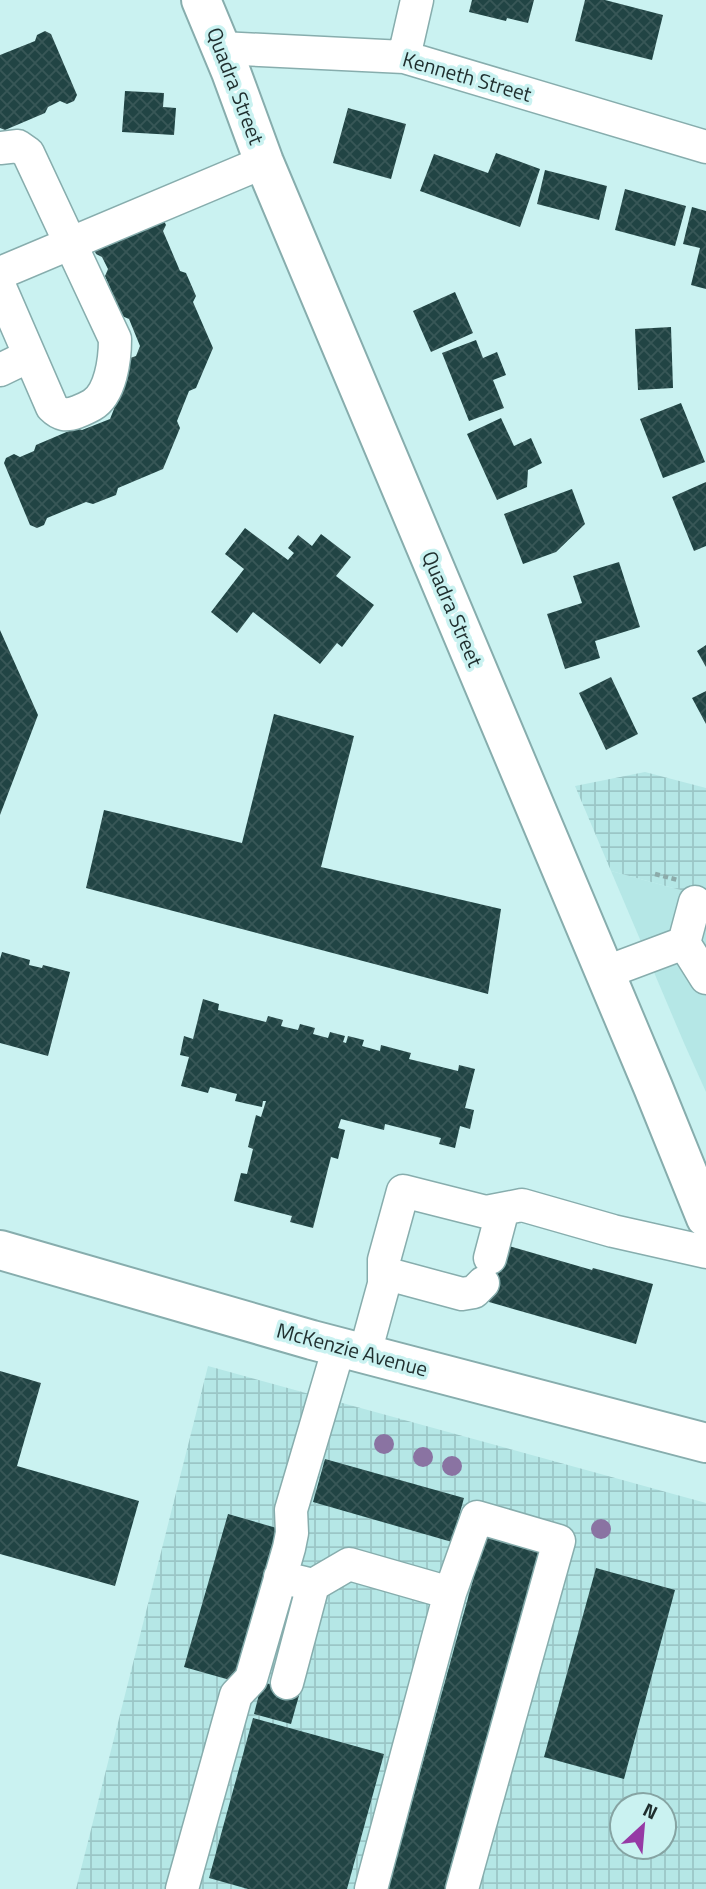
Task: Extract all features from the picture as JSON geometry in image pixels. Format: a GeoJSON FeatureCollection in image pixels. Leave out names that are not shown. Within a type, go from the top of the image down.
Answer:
{"type":"FeatureCollection","features":[{"type":"Feature","properties":{"kind":"main road","name":"Quadra Street"},"geometry":{"type":"LineString","coordinates":[[201,0],[264,162],[706,1218]]}},
{"type":"Feature","properties":{"kind":"main road","name":"McKenzie Avenue"},"geometry":{"type":"LineString","coordinates":[[0,1250],[352,1350],[706,1443]]}},
{"type":"Feature","properties":{"kind":"street"},"geometry":{"type":"LineString","coordinates":[[404,57],[417,0]]}},
{"type":"Feature","properties":{"kind":"street","name":"Kenneth Street"},"geometry":{"type":"LineString","coordinates":[[221,48],[404,57],[706,147]]}},
{"type":"Feature","properties":{"kind":"street"},"geometry":{"type":"LineString","coordinates":[[0,148],[18,146],[28,153],[115,339],[115,357],[108,385],[95,404],[69,415],[59,414],[52,407],[0,287]]}},
{"type":"Feature","properties":{"kind":"street"},"geometry":{"type":"LineString","coordinates":[[0,273],[264,162]]}},
{"type":"Feature","properties":{"kind":"street"},"geometry":{"type":"LineString","coordinates":[[0,369],[29,356]]}},
{"type":"Feature","properties":{"kind":"street"},"geometry":{"type":"LineString","coordinates":[[695,902],[684,943],[706,978]]}},
{"type":"Feature","properties":{"kind":"street"},"geometry":{"type":"LineString","coordinates":[[604,973],[684,943]]}},
{"type":"Feature","properties":{"kind":"street"},"geometry":{"type":"LineString","coordinates":[[182,1889],[236,1695],[251,1679],[292,1534],[292,1510],[352,1350],[384,1284],[384,1260],[403,1191],[486,1212],[522,1205],[613,1231],[706,1252]]}},
{"type":"Feature","properties":{"kind":"street"},"geometry":{"type":"LineString","coordinates":[[384,1273],[461,1294],[474,1292],[486,1271],[503,1209]]}},
{"type":"Feature","properties":{"kind":"street"},"geometry":{"type":"LineString","coordinates":[[371,1889],[450,1593],[477,1517],[559,1541],[461,1889]]}},
{"type":"Feature","properties":{"kind":"street"},"geometry":{"type":"LineString","coordinates":[[280,1577],[313,1585],[349,1564],[450,1593]]}},
{"type":"Feature","properties":{"kind":"street"},"geometry":{"type":"LineString","coordinates":[[287,1683],[313,1585]]}},
{"type":"Feature","properties":{"kind":"shaded area"},"geometry":{"type":"Polygon","coordinates":[[[645,772],[706,788],[706,897],[611,871],[575,786],[645,772]]]}},
{"type":"Feature","properties":{"kind":"shaded area"},"geometry":{"type":"Polygon","coordinates":[[[611,871],[706,897],[706,1092],[684,1043],[611,871]]]}},
{"type":"Feature","properties":{"kind":"shaded area"},"geometry":{"type":"Polygon","coordinates":[[[208,1366],[706,1503],[706,1889],[76,1889],[208,1366]]]}},
{"type":"Feature","properties":{"kind":"building"},"geometry":{"type":"Polygon","coordinates":[[[472,0],[534,0],[528,23],[469,12],[472,0]]]}},
{"type":"Feature","properties":{"kind":"building"},"geometry":{"type":"Polygon","coordinates":[[[585,0],[605,0],[663,15],[652,60],[575,41],[585,0]]]}},
{"type":"Feature","properties":{"kind":"building"},"geometry":{"type":"Polygon","coordinates":[[[45,31],[51,34],[77,95],[74,101],[67,104],[60,101],[48,107],[45,113],[5,130],[0,128],[0,55],[35,41],[37,35],[45,31]]]}},
{"type":"Feature","properties":{"kind":"building"},"geometry":{"type":"Polygon","coordinates":[[[125,91],[164,93],[163,107],[176,108],[174,135],[122,132],[125,91]]]}},
{"type":"Feature","properties":{"kind":"building"},"geometry":{"type":"Polygon","coordinates":[[[348,108],[406,124],[391,179],[333,163],[348,108]]]}},
{"type":"Feature","properties":{"kind":"building"},"geometry":{"type":"Polygon","coordinates":[[[496,153],[540,169],[520,227],[420,191],[434,154],[488,173],[496,153]]]}},
{"type":"Feature","properties":{"kind":"building"},"geometry":{"type":"Polygon","coordinates":[[[545,170],[607,186],[599,220],[537,204],[545,170]]]}},
{"type":"Feature","properties":{"kind":"building"},"geometry":{"type":"Polygon","coordinates":[[[625,189],[686,206],[675,246],[615,230],[625,189]]]}},
{"type":"Feature","properties":{"kind":"building"},"geometry":{"type":"Polygon","coordinates":[[[692,207],[706,211],[706,289],[691,285],[700,248],[683,244],[692,207]]]}},
{"type":"Feature","properties":{"kind":"building"},"geometry":{"type":"Polygon","coordinates":[[[162,217],[166,225],[163,231],[180,271],[186,273],[196,296],[193,302],[213,348],[196,388],[189,391],[177,421],[180,428],[163,469],[118,488],[116,495],[93,504],[86,502],[47,518],[44,525],[37,528],[30,525],[4,463],[6,458],[14,454],[20,457],[34,451],[36,445],[76,428],[82,430],[110,419],[114,409],[112,403],[130,358],[136,356],[140,346],[129,319],[122,316],[105,276],[108,269],[93,247],[162,217]]]}},
{"type":"Feature","properties":{"kind":"building"},"geometry":{"type":"Polygon","coordinates":[[[455,292],[473,333],[431,352],[413,311],[455,292]]]}},
{"type":"Feature","properties":{"kind":"building"},"geometry":{"type":"Polygon","coordinates":[[[671,327],[673,388],[638,390],[635,329],[671,327]]]}},
{"type":"Feature","properties":{"kind":"building"},"geometry":{"type":"Polygon","coordinates":[[[476,340],[483,358],[497,352],[506,375],[493,380],[504,408],[469,421],[442,353],[476,340]]]}},
{"type":"Feature","properties":{"kind":"building"},"geometry":{"type":"Polygon","coordinates":[[[681,403],[705,462],[663,478],[640,419],[681,403]]]}},
{"type":"Feature","properties":{"kind":"building"},"geometry":{"type":"Polygon","coordinates":[[[501,418],[514,446],[531,438],[542,463],[528,470],[527,487],[497,500],[467,434],[501,418]]]}},
{"type":"Feature","properties":{"kind":"building"},"geometry":{"type":"Polygon","coordinates":[[[706,482],[706,546],[694,551],[672,497],[706,482]]]}},
{"type":"Feature","properties":{"kind":"building"},"geometry":{"type":"Polygon","coordinates":[[[572,489],[585,524],[556,552],[523,564],[504,514],[572,489]]]}},
{"type":"Feature","properties":{"kind":"building"},"geometry":{"type":"Polygon","coordinates":[[[245,528],[288,560],[294,553],[288,548],[298,535],[312,546],[321,534],[351,557],[336,576],[374,605],[342,647],[337,643],[320,664],[253,612],[237,633],[211,612],[244,569],[225,554],[245,528]]]}},
{"type":"Feature","properties":{"kind":"building"},"geometry":{"type":"Polygon","coordinates":[[[619,562],[640,627],[595,641],[600,658],[565,669],[547,614],[582,603],[573,576],[619,562]]]}},
{"type":"Feature","properties":{"kind":"building"},"geometry":{"type":"Polygon","coordinates":[[[0,630],[38,715],[0,815],[0,630]]]}},
{"type":"Feature","properties":{"kind":"building"},"geometry":{"type":"Polygon","coordinates":[[[706,645],[706,667],[697,651],[706,645]]]}},
{"type":"Feature","properties":{"kind":"building"},"geometry":{"type":"Polygon","coordinates":[[[611,677],[638,734],[606,750],[579,693],[611,677]]]}},
{"type":"Feature","properties":{"kind":"building"},"geometry":{"type":"Polygon","coordinates":[[[706,691],[706,724],[692,698],[706,691]]]}},
{"type":"Feature","properties":{"kind":"building"},"geometry":{"type":"Polygon","coordinates":[[[274,714],[354,736],[321,867],[501,909],[488,994],[86,888],[104,810],[242,843],[274,714]]]}},
{"type":"Feature","properties":{"kind":"building"},"geometry":{"type":"Polygon","coordinates":[[[2,952],[30,960],[29,965],[42,968],[43,965],[70,972],[48,1056],[0,1043],[2,952]]]}},
{"type":"Feature","properties":{"kind":"building"},"geometry":{"type":"Polygon","coordinates":[[[203,999],[219,1004],[218,1010],[266,1022],[268,1016],[283,1020],[281,1026],[298,1030],[300,1024],[315,1028],[313,1034],[328,1038],[330,1032],[345,1036],[343,1042],[346,1043],[348,1036],[364,1040],[362,1046],[380,1051],[381,1045],[411,1053],[409,1059],[458,1071],[459,1065],[475,1069],[465,1108],[474,1110],[470,1129],[460,1126],[455,1148],[439,1144],[441,1138],[385,1124],[384,1130],[341,1119],[338,1128],[345,1130],[338,1159],[331,1157],[313,1228],[290,1222],[292,1216],[234,1201],[241,1173],[247,1174],[253,1149],[248,1147],[256,1115],[261,1117],[266,1101],[263,1101],[262,1107],[235,1101],[237,1094],[210,1087],[208,1093],[181,1086],[189,1057],[180,1055],[184,1036],[193,1039],[203,999]]]}},
{"type":"Feature","properties":{"kind":"building"},"geometry":{"type":"Polygon","coordinates":[[[505,1245],[653,1284],[636,1344],[489,1302],[493,1285],[472,1280],[479,1255],[505,1245]]]}},
{"type":"Feature","properties":{"kind":"building"},"geometry":{"type":"Polygon","coordinates":[[[0,1371],[41,1383],[17,1466],[139,1501],[115,1586],[0,1554],[0,1371]]]}},
{"type":"Feature","properties":{"kind":"building"},"geometry":{"type":"Polygon","coordinates":[[[325,1459],[464,1498],[452,1542],[313,1502],[325,1459]]]}},
{"type":"Feature","properties":{"kind":"building"},"geometry":{"type":"Polygon","coordinates":[[[228,1514],[280,1529],[237,1682],[184,1667],[228,1514]]]}},
{"type":"Feature","properties":{"kind":"building"},"geometry":{"type":"Polygon","coordinates":[[[485,1536],[541,1552],[448,1889],[388,1889],[485,1536]]]}},
{"type":"Feature","properties":{"kind":"building"},"geometry":{"type":"Polygon","coordinates":[[[596,1568],[675,1590],[624,1779],[544,1757],[596,1568]]]}},
{"type":"Feature","properties":{"kind":"building"},"geometry":{"type":"Polygon","coordinates":[[[262,1682],[300,1692],[291,1724],[254,1714],[262,1682]]]}},
{"type":"Feature","properties":{"kind":"building"},"geometry":{"type":"Polygon","coordinates":[[[253,1718],[384,1754],[347,1889],[248,1889],[209,1878],[253,1718]]]}}]}
